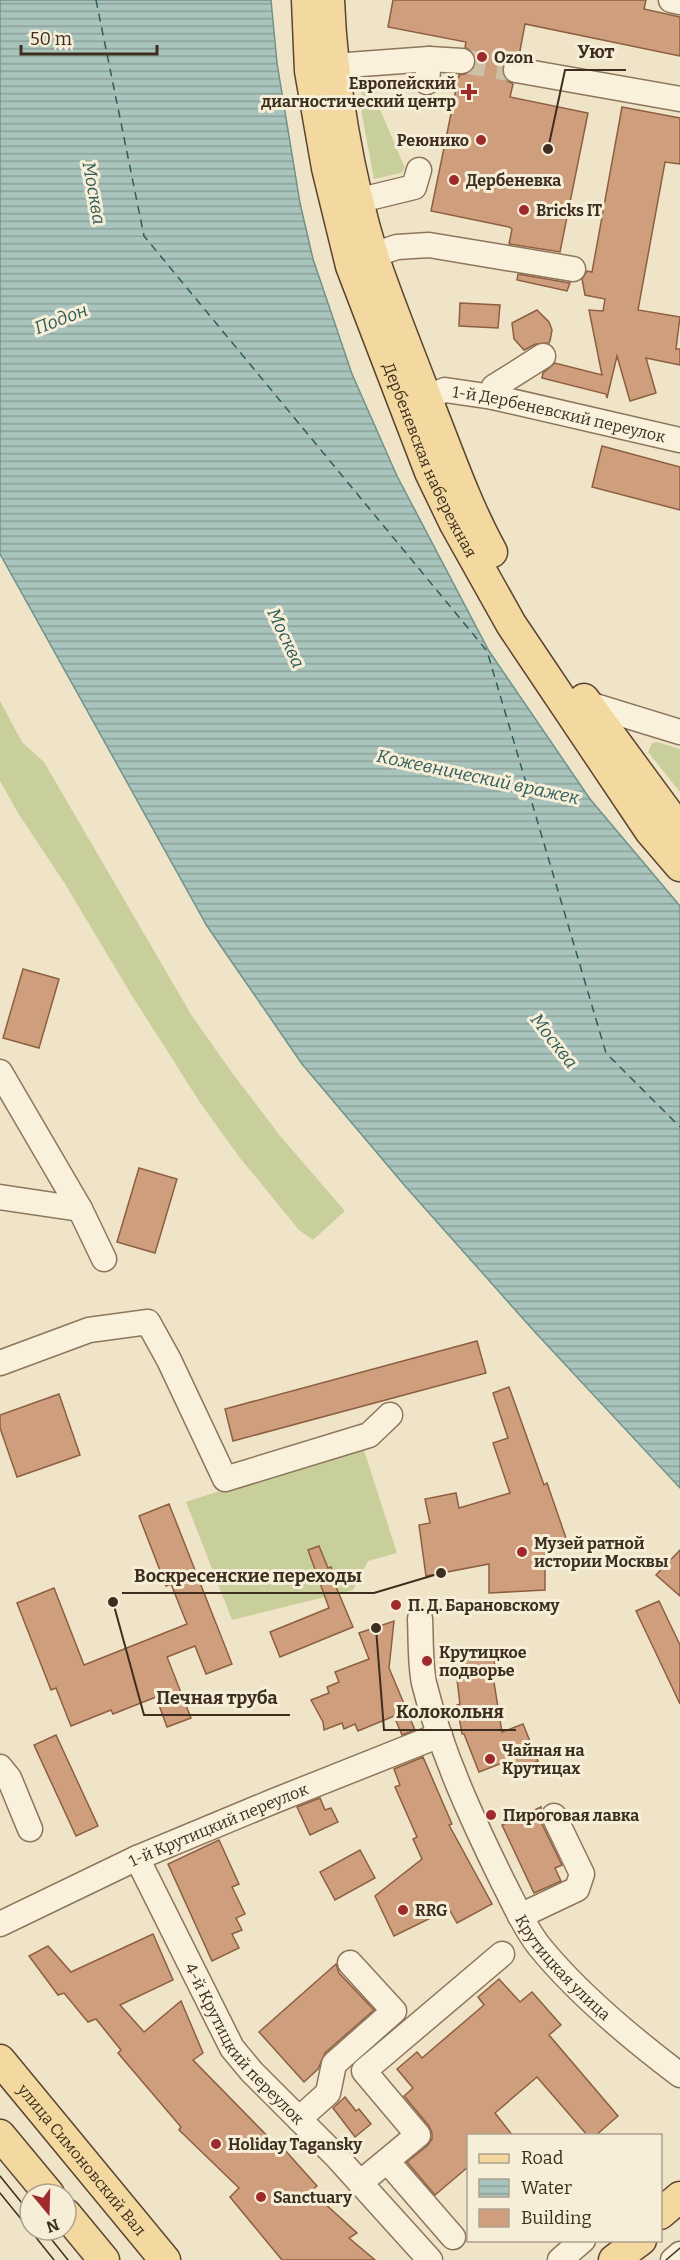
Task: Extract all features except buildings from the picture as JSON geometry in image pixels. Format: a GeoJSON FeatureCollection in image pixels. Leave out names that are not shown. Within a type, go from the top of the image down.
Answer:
{"type":"FeatureCollection","features":[{"type":"Feature","properties":{"kind":"main road","name":"Дербеневская набережная"},"geometry":{"type":"LineString","coordinates":[[306,0],[310,71],[327,168],[351,266],[415,401],[524,611],[587,704],[680,830]]}},
{"type":"Feature","properties":{"kind":"main road","name":"Дербеневская набережная"},"geometry":{"type":"LineString","coordinates":[[329,0],[334,66],[355,189],[415,401],[430,472],[455,524],[511,624],[556,695],[650,831],[680,866]]}},
{"type":"Feature","properties":{"kind":"main road","name":"улица Симоновский Вал"},"geometry":{"type":"LineString","coordinates":[[0,2060],[165,2260]]}},
{"type":"Feature","properties":{"kind":"main road"},"geometry":{"type":"LineString","coordinates":[[0,2135],[39,2182]]}},
{"type":"Feature","properties":{"kind":"main road"},"geometry":{"type":"LineString","coordinates":[[78,2229],[104,2260]]}},
{"type":"Feature","properties":{"kind":"main road"},"geometry":{"type":"LineString","coordinates":[[613,2260],[631,2242]]}},
{"type":"Feature","properties":{"kind":"main road"},"geometry":{"type":"LineString","coordinates":[[613,2260],[640,2242]]}},
{"type":"Feature","properties":{"kind":"street"},"geometry":{"type":"LineString","coordinates":[[671,0],[680,2]]}},
{"type":"Feature","properties":{"kind":"street"},"geometry":{"type":"LineString","coordinates":[[334,66],[428,70],[462,61]]}},
{"type":"Feature","properties":{"kind":"street"},"geometry":{"type":"LineString","coordinates":[[516,70],[680,99]]}},
{"type":"Feature","properties":{"kind":"street"},"geometry":{"type":"LineString","coordinates":[[372,197],[414,187],[419,170]]}},
{"type":"Feature","properties":{"kind":"street"},"geometry":{"type":"LineString","coordinates":[[373,255],[397,248],[429,245],[573,269]]}},
{"type":"Feature","properties":{"kind":"street"},"geometry":{"type":"LineString","coordinates":[[493,397],[494,387],[543,356]]}},
{"type":"Feature","properties":{"kind":"street","name":"1-й Дербеневский переулок"},"geometry":{"type":"LineString","coordinates":[[415,401],[445,390],[493,397],[680,440]]}},
{"type":"Feature","properties":{"kind":"street"},"geometry":{"type":"LineString","coordinates":[[556,695],[679,729]]}},
{"type":"Feature","properties":{"kind":"street"},"geometry":{"type":"LineString","coordinates":[[639,775],[633,762],[632,752],[634,742],[639,735],[647,731],[679,729]]}},
{"type":"Feature","properties":{"kind":"street"},"geometry":{"type":"LineString","coordinates":[[0,1072],[80,1209],[104,1259]]}},
{"type":"Feature","properties":{"kind":"street"},"geometry":{"type":"LineString","coordinates":[[0,1197],[80,1209]]}},
{"type":"Feature","properties":{"kind":"street"},"geometry":{"type":"LineString","coordinates":[[0,1364],[89,1330],[148,1322],[169,1360],[225,1479],[369,1435],[390,1415]]}},
{"type":"Feature","properties":{"kind":"street","name":"Крутицкая улица"},"geometry":{"type":"LineString","coordinates":[[420,1619],[424,1680],[440,1735],[479,1833],[520,1916],[537,1944],[566,1976],[642,2046],[680,2075]]}},
{"type":"Feature","properties":{"kind":"street","name":"1-й Крутицкий переулок"},"geometry":{"type":"LineString","coordinates":[[0,1924],[137,1858],[440,1735]]}},
{"type":"Feature","properties":{"kind":"street"},"geometry":{"type":"LineString","coordinates":[[0,1767],[9,1778],[30,1829]]}},
{"type":"Feature","properties":{"kind":"street"},"geometry":{"type":"LineString","coordinates":[[520,1916],[576,1889],[582,1874],[554,1816]]}},
{"type":"Feature","properties":{"kind":"street","name":"4-й Крутицкий переулок"},"geometry":{"type":"LineString","coordinates":[[137,1858],[232,2048],[430,2260]]}},
{"type":"Feature","properties":{"kind":"street"},"geometry":{"type":"LineString","coordinates":[[360,2183],[418,2135],[364,2071],[502,1954]]}},
{"type":"Feature","properties":{"kind":"street"},"geometry":{"type":"LineString","coordinates":[[299,2119],[328,2093],[334,2064],[394,2011],[350,1963]]}},
{"type":"Feature","properties":{"kind":"street"},"geometry":{"type":"LineString","coordinates":[[387,2161],[453,2237]]}},
{"type":"Feature","properties":{"kind":"street"},"geometry":{"type":"LineString","coordinates":[[560,2260],[582,2242]]}},
{"type":"Feature","properties":{"kind":"street"},"geometry":{"type":"LineString","coordinates":[[673,2260],[680,2254]]}},
{"type":"Feature","properties":{"kind":"green space"},"geometry":{"type":"Polygon","coordinates":[[[361,85],[370,86],[405,168],[401,173],[374,179],[362,115],[361,85]]]}},
{"type":"Feature","properties":{"kind":"green space"},"geometry":{"type":"Polygon","coordinates":[[[0,701],[22,742],[44,762],[192,1016],[281,1137],[345,1211],[313,1240],[299,1230],[240,1158],[201,1104],[129,991],[65,884],[18,813],[0,781],[0,701]]]}},
{"type":"Feature","properties":{"kind":"green space"},"geometry":{"type":"Polygon","coordinates":[[[657,742],[680,749],[680,792],[648,752],[652,743],[657,742]]]}},
{"type":"Feature","properties":{"kind":"green space"},"geometry":{"type":"Polygon","coordinates":[[[362,1444],[397,1553],[368,1561],[353,1590],[232,1620],[186,1502],[362,1444]]]}},
{"type":"Feature","properties":{"kind":"water"},"geometry":{"type":"Polygon","coordinates":[[[0,0],[271,0],[277,63],[300,203],[313,259],[352,374],[397,476],[489,651],[590,799],[680,906],[680,1488],[534,1331],[405,1186],[302,1064],[207,926],[0,554],[0,0]]]}},
{"type":"Feature","properties":{"kind":"ferry route"},"geometry":{"type":"LineString","coordinates":[[96,0],[144,236],[487,651],[606,1053],[680,1127]]}},
{"type":"Feature","properties":{"kind":"tunnel"},"geometry":{"type":"LineString","coordinates":[[462,61],[516,70]]}},
{"type":"Feature","properties":{"kind":"tram line"},"geometry":{"type":"LineString","coordinates":[[0,2176],[18,2198]]}},
{"type":"Feature","properties":{"kind":"tram line"},"geometry":{"type":"LineString","coordinates":[[0,2193],[18,2215]]}},
{"type":"Feature","properties":{"kind":"tram line"},"geometry":{"type":"LineString","coordinates":[[40,2242],[54,2260]]}},
{"type":"Feature","properties":{"kind":"tram line"},"geometry":{"type":"LineString","coordinates":[[54,2242],[68,2260]]}},
{"type":"Feature","properties":{"kind":"tram line"},"geometry":{"type":"LineString","coordinates":[[666,2260],[680,2248]]}},
{"type":"Feature","properties":{"kind":"place","name":"Ozon"},"geometry":{"type":"Point","coordinates":[482,57]}},
{"type":"Feature","properties":{"kind":"place","name":"Европейский диагностический центр"},"geometry":{"type":"Point","coordinates":[469,92]}},
{"type":"Feature","properties":{"kind":"place","name":"Реюнико"},"geometry":{"type":"Point","coordinates":[481,140]}},
{"type":"Feature","properties":{"kind":"place","name":"Уют"},"geometry":{"type":"Point","coordinates":[548,149]}},
{"type":"Feature","properties":{"kind":"place","name":"Дербеневка"},"geometry":{"type":"Point","coordinates":[454,180]}},
{"type":"Feature","properties":{"kind":"place","name":"Bricks IT"},"geometry":{"type":"Point","coordinates":[524,210]}},
{"type":"Feature","properties":{"kind":"place","name":"Музей ратной истории Москвы"},"geometry":{"type":"Point","coordinates":[522,1552]}},
{"type":"Feature","properties":{"kind":"place","name":"Воскресенские переходы"},"geometry":{"type":"Point","coordinates":[441,1573]}},
{"type":"Feature","properties":{"kind":"place","name":"Печная труба"},"geometry":{"type":"Point","coordinates":[113,1602]}},
{"type":"Feature","properties":{"kind":"place","name":"П. Д. Барановскому"},"geometry":{"type":"Point","coordinates":[396,1605]}},
{"type":"Feature","properties":{"kind":"place","name":"Колокольня"},"geometry":{"type":"Point","coordinates":[376,1628]}},
{"type":"Feature","properties":{"kind":"place","name":"Крутицкое подворье"},"geometry":{"type":"Point","coordinates":[427,1661]}},
{"type":"Feature","properties":{"kind":"place","name":"Чайная на Крутицах"},"geometry":{"type":"Point","coordinates":[490,1759]}},
{"type":"Feature","properties":{"kind":"place","name":"Пироговая лавка"},"geometry":{"type":"Point","coordinates":[491,1815]}},
{"type":"Feature","properties":{"kind":"place","name":"RRG"},"geometry":{"type":"Point","coordinates":[403,1910]}},
{"type":"Feature","properties":{"kind":"place","name":"Holiday Tagansky"},"geometry":{"type":"Point","coordinates":[216,2144]}},
{"type":"Feature","properties":{"kind":"place","name":"Sanctuary"},"geometry":{"type":"Point","coordinates":[261,2197]}},
{"type":"Feature","properties":{"kind":"water label","name":"Москва"},"geometry":{"type":"Point","coordinates":[94,193]}},
{"type":"Feature","properties":{"kind":"water label","name":"Подон"},"geometry":{"type":"Point","coordinates":[61,319]}},
{"type":"Feature","properties":{"kind":"water label","name":"Москва"},"geometry":{"type":"Point","coordinates":[286,638]}},
{"type":"Feature","properties":{"kind":"water label","name":"Кожевнический вражек"},"geometry":{"type":"Point","coordinates":[478,777]}},
{"type":"Feature","properties":{"kind":"water label","name":"Москва"},"geometry":{"type":"Point","coordinates":[554,1041]}}]}
